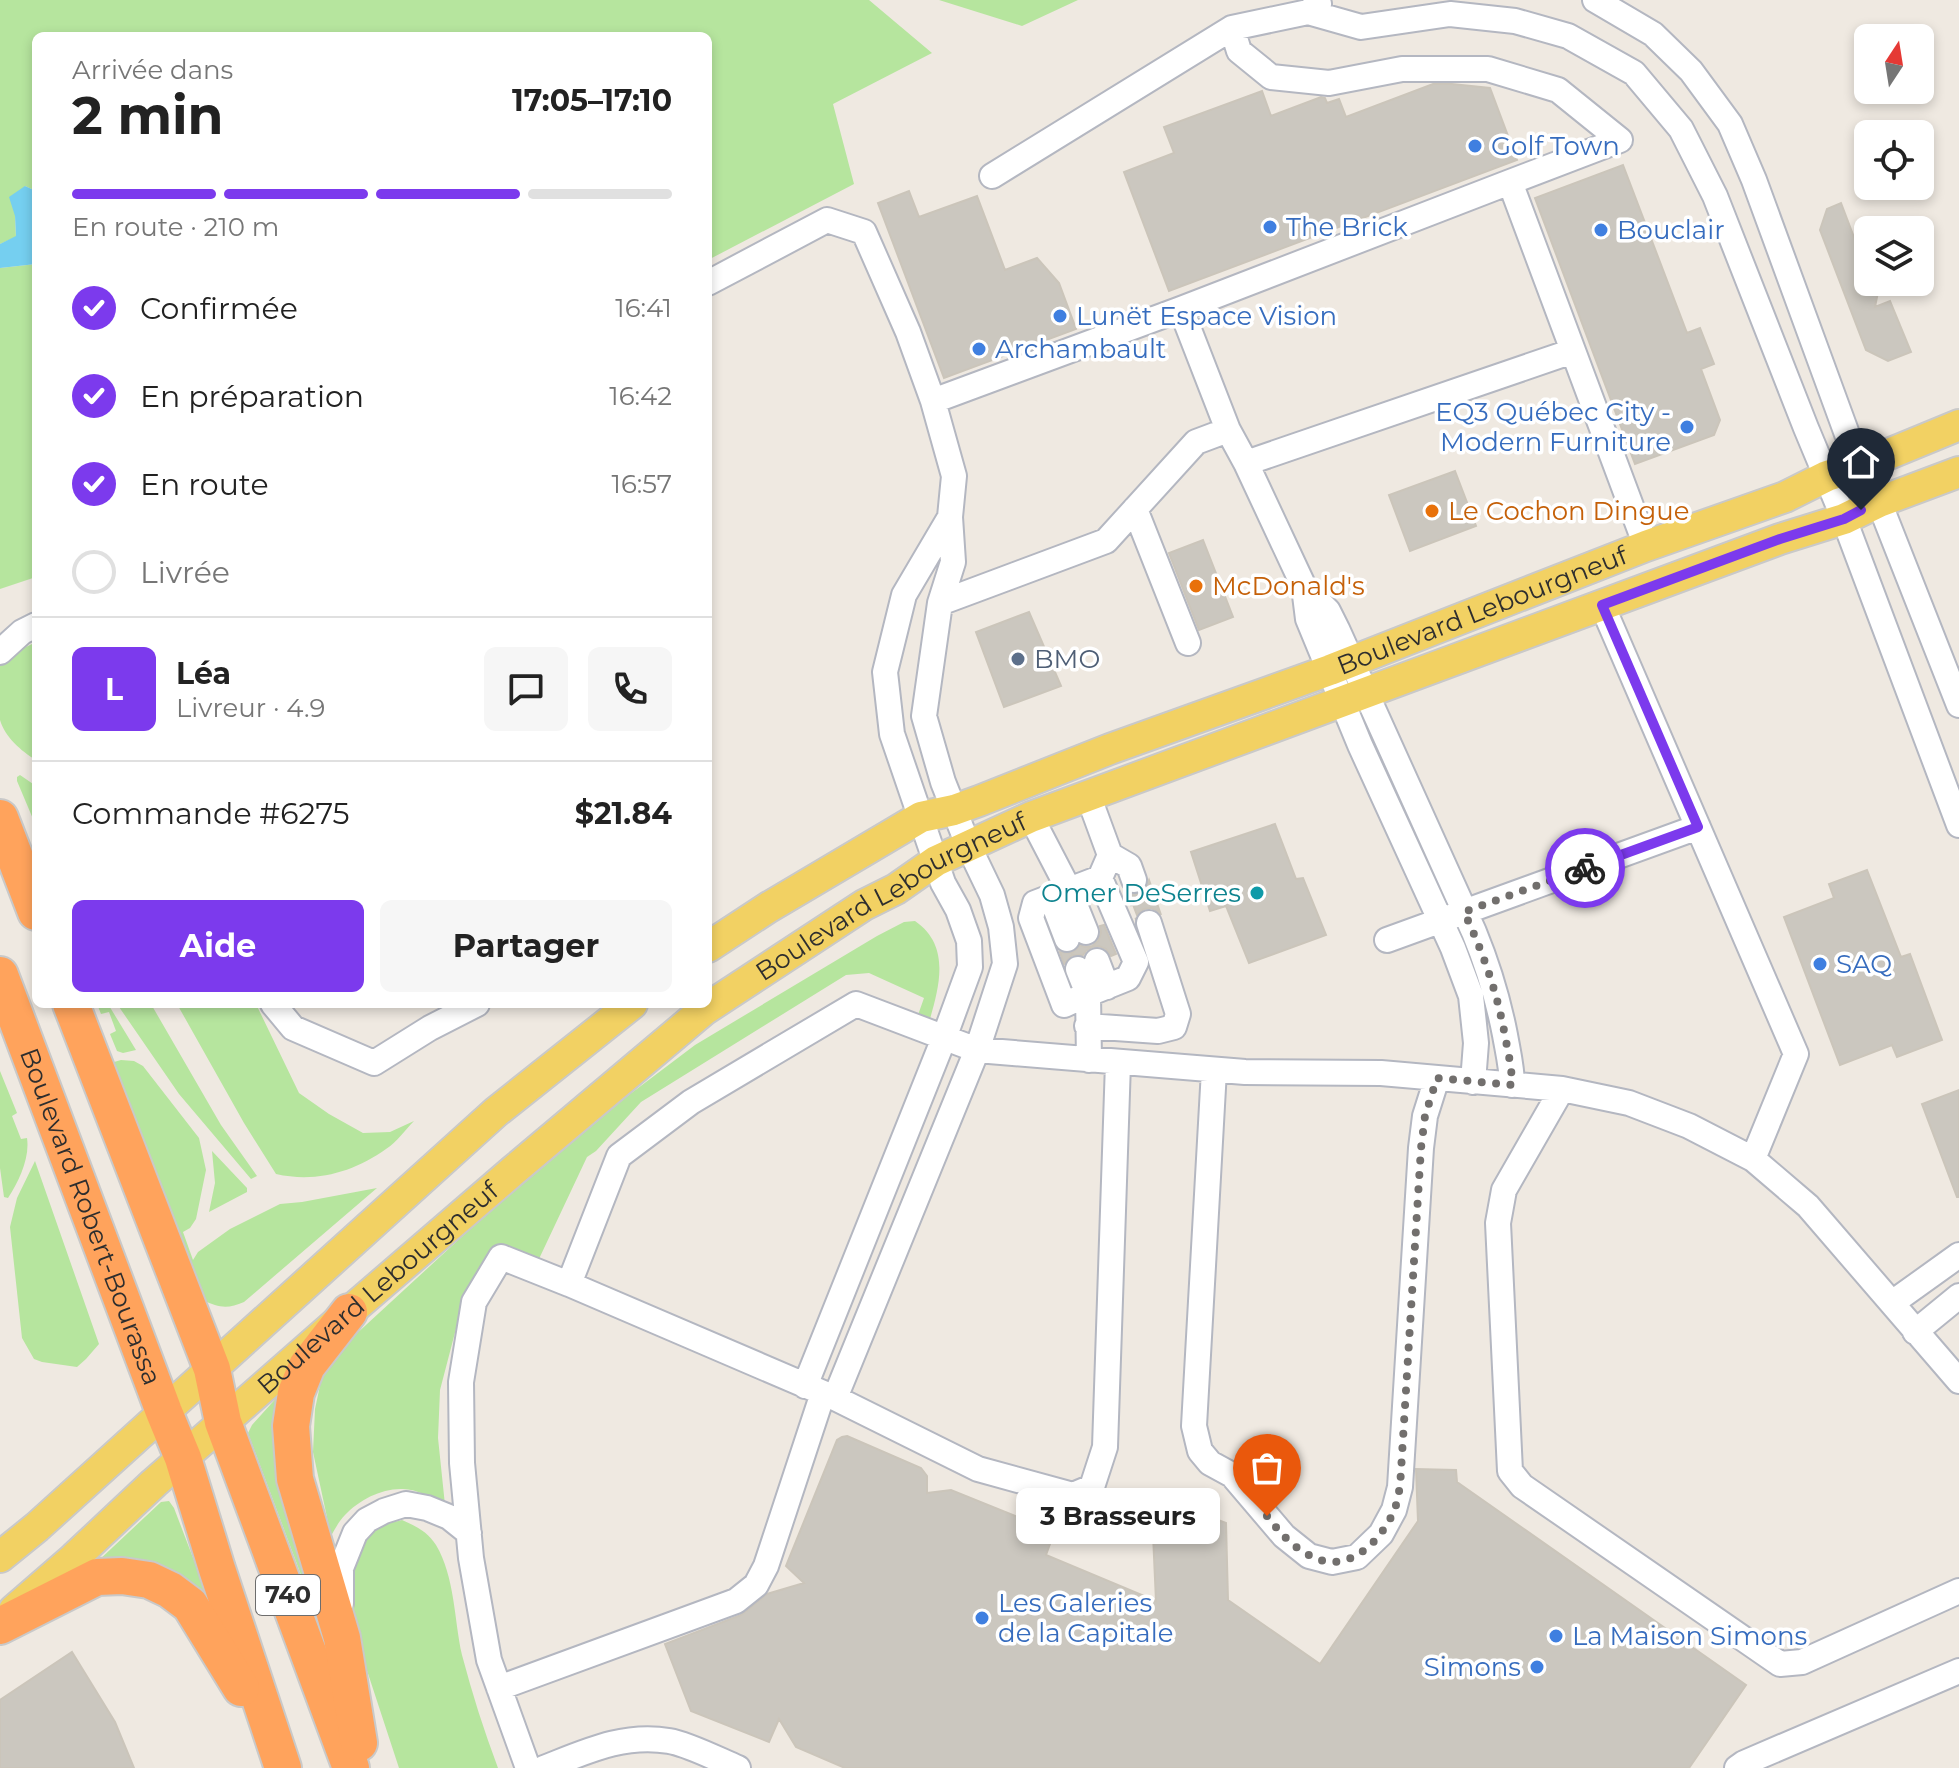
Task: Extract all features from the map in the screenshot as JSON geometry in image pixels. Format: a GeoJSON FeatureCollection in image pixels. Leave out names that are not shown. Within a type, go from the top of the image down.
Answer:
{"type":"FeatureCollection","features":[{"type":"Feature","properties":{"kind":"highway"},"geometry":{"type":"LineString","coordinates":[[0,818],[32,902]]}},
{"type":"Feature","properties":{"kind":"highway","name":"Boulevard Robert-Bourassa"},"geometry":{"type":"LineString","coordinates":[[0,975],[183,1458]]}},
{"type":"Feature","properties":{"kind":"highway"},"geometry":{"type":"LineString","coordinates":[[73,1008],[212,1369],[223,1422]]}},
{"type":"Feature","properties":{"kind":"highway"},"geometry":{"type":"LineString","coordinates":[[349,1312],[307,1366],[296,1393],[291,1426],[295,1479],[342,1638],[363,1768]]}},
{"type":"Feature","properties":{"kind":"highway","name":"740"},"geometry":{"type":"LineString","coordinates":[[223,1422],[351,1768]]}},
{"type":"Feature","properties":{"kind":"highway","name":"740"},"geometry":{"type":"LineString","coordinates":[[183,1458],[279,1754]]}},
{"type":"Feature","properties":{"kind":"highway"},"geometry":{"type":"LineString","coordinates":[[0,1624],[97,1577],[122,1576],[149,1580],[190,1605],[279,1754]]}},
{"type":"Feature","properties":{"kind":"main road","name":"Boulevard Lebourgneuf"},"geometry":{"type":"LineString","coordinates":[[712,944],[921,817],[954,810],[1110,749],[1341,666],[1646,546],[1785,497],[1827,476],[1959,425]]}},
{"type":"Feature","properties":{"kind":"main road","name":"Boulevard Lebourgneuf"},"geometry":{"type":"LineString","coordinates":[[712,1005],[936,861],[1031,817],[1780,539],[1844,519],[1879,502],[1959,472]]}},
{"type":"Feature","properties":{"kind":"main road","name":"Boulevard Lebourgneuf"},"geometry":{"type":"LineString","coordinates":[[0,1557],[496,1112],[627,1008]]}},
{"type":"Feature","properties":{"kind":"main road","name":"Boulevard Lebourgneuf"},"geometry":{"type":"LineString","coordinates":[[0,1624],[349,1312],[707,1008]]}},
{"type":"Feature","properties":{"kind":"street"},"geometry":{"type":"LineString","coordinates":[[1595,0],[1653,34],[1691,71],[1730,124],[1754,180],[1847,434],[1879,502],[1959,705]]}},
{"type":"Feature","properties":{"kind":"street"},"geometry":{"type":"LineString","coordinates":[[992,176],[1232,28],[1313,4],[1361,27],[1450,14],[1515,21],[1568,36],[1634,73],[1681,129],[1715,196],[1844,519],[1959,825]]}},
{"type":"Feature","properties":{"kind":"street"},"geometry":{"type":"LineString","coordinates":[[933,401],[1620,140],[1558,90],[1488,69],[1402,69],[1329,83],[1271,77],[1239,51],[1232,28]]}},
{"type":"Feature","properties":{"kind":"street"},"geometry":{"type":"LineString","coordinates":[[1510,182],[1646,546]]}},
{"type":"Feature","properties":{"kind":"street"},"geometry":{"type":"LineString","coordinates":[[712,281],[827,220],[864,232],[908,332],[933,401],[954,476],[950,517],[953,562],[940,603],[924,716],[943,782],[992,895],[1001,927],[1005,964],[977,1050],[821,1392]]}},
{"type":"Feature","properties":{"kind":"street"},"geometry":{"type":"LineString","coordinates":[[1181,309],[1228,430],[1304,587],[1328,611],[1341,666],[1464,912],[1490,971],[1512,1071],[1512,1085]]}},
{"type":"Feature","properties":{"kind":"street"},"geometry":{"type":"LineString","coordinates":[[1246,463],[1573,351]]}},
{"type":"Feature","properties":{"kind":"street"},"geometry":{"type":"LineString","coordinates":[[940,603],[1106,541],[1196,442],[1228,430]]}},
{"type":"Feature","properties":{"kind":"street"},"geometry":{"type":"LineString","coordinates":[[1135,509],[1188,643]]}},
{"type":"Feature","properties":{"kind":"street"},"geometry":{"type":"LineString","coordinates":[[499,1688],[736,1601],[756,1585],[766,1566],[821,1392],[970,967],[969,941],[958,910],[943,883],[892,734],[885,672],[904,595],[950,517]]}},
{"type":"Feature","properties":{"kind":"street"},"geometry":{"type":"LineString","coordinates":[[1602,605],[1796,1054],[1753,1159]]}},
{"type":"Feature","properties":{"kind":"street"},"geometry":{"type":"LineString","coordinates":[[0,652],[19,630]]}},
{"type":"Feature","properties":{"kind":"street"},"geometry":{"type":"LineString","coordinates":[[1355,696],[1360,745],[1441,921],[1471,996],[1476,1043],[1473,1082]]}},
{"type":"Feature","properties":{"kind":"street"},"geometry":{"type":"LineString","coordinates":[[1088,795],[1110,855],[1129,866],[1134,880]]}},
{"type":"Feature","properties":{"kind":"street"},"geometry":{"type":"LineString","coordinates":[[1031,817],[1076,935]]}},
{"type":"Feature","properties":{"kind":"street"},"geometry":{"type":"LineString","coordinates":[[1387,940],[1698,827]]}},
{"type":"Feature","properties":{"kind":"street"},"geometry":{"type":"LineString","coordinates":[[1100,878],[1136,962],[1128,978],[1064,1005],[1031,918],[1035,903],[1100,878],[1110,855]]}},
{"type":"Feature","properties":{"kind":"street"},"geometry":{"type":"LineString","coordinates":[[1087,1026],[1158,1031],[1174,1027],[1178,1014],[1149,923]]}},
{"type":"Feature","properties":{"kind":"street"},"geometry":{"type":"LineString","coordinates":[[1136,962],[1164,964]]}},
{"type":"Feature","properties":{"kind":"street"},"geometry":{"type":"LineString","coordinates":[[1088,965],[1098,991],[1087,1026],[1089,1060]]}},
{"type":"Feature","properties":{"kind":"street"},"geometry":{"type":"LineString","coordinates":[[569,1284],[619,1156],[691,1102],[856,1004],[977,1050],[1245,1072],[1381,1073],[1562,1089],[1629,1103],[1689,1126],[1753,1159],[1808,1206],[1959,1381]]}},
{"type":"Feature","properties":{"kind":"street"},"geometry":{"type":"LineString","coordinates":[[276,1008],[293,1028],[374,1063],[469,1008]]}},
{"type":"Feature","properties":{"kind":"street"},"geometry":{"type":"LineString","coordinates":[[528,1768],[489,1660],[471,1558],[462,1463],[461,1382],[474,1302],[501,1257],[821,1392],[978,1469],[1073,1495],[1092,1487],[1105,1447],[1118,1063]]}},
{"type":"Feature","properties":{"kind":"street"},"geometry":{"type":"LineString","coordinates":[[1214,1070],[1194,1426],[1200,1451],[1210,1463],[1232,1475],[1284,1536],[1309,1556],[1332,1562],[1357,1557],[1381,1534],[1394,1510],[1400,1487],[1421,1148],[1425,1116],[1437,1078]]}},
{"type":"Feature","properties":{"kind":"street"},"geometry":{"type":"LineString","coordinates":[[1562,1089],[1504,1190],[1498,1223],[1510,1471],[1522,1486],[1780,1664],[1802,1662],[1959,1591]]}},
{"type":"Feature","properties":{"kind":"street"},"geometry":{"type":"LineString","coordinates":[[1892,1303],[1959,1255]]}},
{"type":"Feature","properties":{"kind":"street"},"geometry":{"type":"LineString","coordinates":[[1915,1332],[1959,1296]]}},
{"type":"Feature","properties":{"kind":"street"},"geometry":{"type":"LineString","coordinates":[[342,1638],[341,1568],[355,1533],[367,1520],[406,1504],[449,1517],[469,1533]]}},
{"type":"Feature","properties":{"kind":"street"},"geometry":{"type":"LineString","coordinates":[[1737,1768],[1959,1671]]}},
{"type":"Feature","properties":{"kind":"street"},"geometry":{"type":"LineString","coordinates":[[544,1768],[606,1744],[638,1738],[671,1741],[738,1768]]}},
{"type":"Feature","properties":{"kind":"green space"},"geometry":{"type":"Polygon","coordinates":[[[0,0],[869,0],[932,53],[833,104],[854,184],[712,258],[712,32],[32,32],[32,189],[25,186],[15,216],[16,237],[0,244],[0,0]]]}},
{"type":"Feature","properties":{"kind":"green space"},"geometry":{"type":"Polygon","coordinates":[[[939,0],[1078,0],[1022,26],[939,0]]]}},
{"type":"Feature","properties":{"kind":"green space"},"geometry":{"type":"Polygon","coordinates":[[[32,264],[32,578],[0,589],[0,268],[32,264]]]}},
{"type":"Feature","properties":{"kind":"green space"},"geometry":{"type":"Polygon","coordinates":[[[32,644],[32,757],[14,743],[0,720],[0,664],[32,644]]]}},
{"type":"Feature","properties":{"kind":"green space"},"geometry":{"type":"Polygon","coordinates":[[[20,775],[32,783],[32,817],[17,781],[20,775]]]}},
{"type":"Feature","properties":{"kind":"green space"},"geometry":{"type":"Polygon","coordinates":[[[915,921],[934,942],[938,953],[939,979],[930,1019],[918,1015],[924,998],[869,973],[846,975],[641,1102],[587,1157],[538,1261],[499,1248],[469,1291],[440,1390],[438,1438],[445,1505],[414,1491],[387,1491],[371,1496],[351,1510],[331,1536],[313,1452],[315,1409],[322,1376],[341,1348],[556,1150],[695,1045],[877,936],[904,922],[915,921]]]}},
{"type":"Feature","properties":{"kind":"green space"},"geometry":{"type":"Polygon","coordinates":[[[99,1008],[110,1008],[136,1050],[117,1051],[110,1034],[116,1031],[109,1012],[101,1014],[99,1008]]]}},
{"type":"Feature","properties":{"kind":"green space"},"geometry":{"type":"Polygon","coordinates":[[[120,1008],[153,1008],[221,1125],[257,1176],[251,1179],[179,1094],[120,1008]]]}},
{"type":"Feature","properties":{"kind":"green space"},"geometry":{"type":"Polygon","coordinates":[[[179,1008],[258,1008],[299,1093],[363,1133],[390,1132],[414,1121],[390,1146],[361,1164],[334,1174],[306,1177],[276,1174],[179,1008]]]}},
{"type":"Feature","properties":{"kind":"green space"},"geometry":{"type":"Polygon","coordinates":[[[134,1061],[143,1066],[199,1138],[206,1170],[196,1219],[183,1232],[193,1260],[198,1252],[230,1229],[280,1204],[377,1188],[244,1302],[224,1307],[203,1300],[148,1170],[114,1062],[134,1061]]]}},
{"type":"Feature","properties":{"kind":"green space"},"geometry":{"type":"Polygon","coordinates":[[[0,1071],[17,1113],[12,1116],[21,1139],[27,1138],[23,1169],[8,1198],[4,1197],[0,1168],[0,1071]]]}},
{"type":"Feature","properties":{"kind":"green space"},"geometry":{"type":"Polygon","coordinates":[[[212,1151],[247,1188],[247,1192],[209,1212],[215,1183],[212,1151]]]}},
{"type":"Feature","properties":{"kind":"green space"},"geometry":{"type":"Polygon","coordinates":[[[35,1161],[99,1344],[77,1367],[34,1359],[22,1338],[10,1227],[17,1198],[35,1161]]]}},
{"type":"Feature","properties":{"kind":"green space"},"geometry":{"type":"Polygon","coordinates":[[[289,1384],[294,1395],[332,1658],[248,1433],[289,1384]]]}},
{"type":"Feature","properties":{"kind":"green space"},"geometry":{"type":"Polygon","coordinates":[[[169,1501],[216,1618],[97,1562],[161,1502],[169,1501]]]}},
{"type":"Feature","properties":{"kind":"green space"},"geometry":{"type":"Polygon","coordinates":[[[402,1520],[429,1536],[442,1557],[450,1584],[462,1655],[498,1768],[399,1768],[356,1637],[352,1591],[356,1558],[362,1544],[371,1532],[383,1524],[402,1520]]]}},
{"type":"Feature","properties":{"kind":"water"},"geometry":{"type":"Polygon","coordinates":[[[25,186],[32,189],[32,264],[0,268],[0,244],[16,236],[15,216],[9,197],[25,186]]]}},
{"type":"Feature","properties":{"kind":"building"},"geometry":{"type":"Polygon","coordinates":[[[1433,84],[1490,88],[1517,160],[1169,291],[1124,172],[1174,153],[1164,127],[1262,91],[1271,116],[1321,97],[1327,103],[1339,99],[1346,117],[1433,84]]]}},
{"type":"Feature","properties":{"kind":"building"},"geometry":{"type":"Polygon","coordinates":[[[1623,165],[1687,333],[1700,328],[1714,364],[1701,369],[1720,420],[1714,435],[1635,464],[1535,198],[1623,165]]]}},
{"type":"Feature","properties":{"kind":"building"},"geometry":{"type":"Polygon","coordinates":[[[909,191],[919,217],[977,196],[1005,270],[1037,258],[1059,283],[1076,329],[944,378],[878,203],[909,191]]]}},
{"type":"Feature","properties":{"kind":"building"},"geometry":{"type":"Polygon","coordinates":[[[1841,203],[1854,237],[1854,296],[1877,296],[1875,307],[1890,301],[1911,352],[1888,361],[1866,350],[1820,230],[1827,209],[1841,203]]]}},
{"type":"Feature","properties":{"kind":"building","name":"Le Cochon Dingue"},"geometry":{"type":"Polygon","coordinates":[[[1455,471],[1476,526],[1410,551],[1389,495],[1455,471]]]}},
{"type":"Feature","properties":{"kind":"building","name":"McDonald's"},"geometry":{"type":"Polygon","coordinates":[[[1203,540],[1233,617],[1199,630],[1169,553],[1203,540]]]}},
{"type":"Feature","properties":{"kind":"building","name":"BMO"},"geometry":{"type":"Polygon","coordinates":[[[1029,612],[1061,686],[1004,707],[976,632],[1029,612]]]}},
{"type":"Feature","properties":{"kind":"building","name":"Omer DeSerres"},"geometry":{"type":"Polygon","coordinates":[[[1275,824],[1296,879],[1303,878],[1326,935],[1249,963],[1226,906],[1210,911],[1191,852],[1275,824]]]}},
{"type":"Feature","properties":{"kind":"building"},"geometry":{"type":"Polygon","coordinates":[[[1867,870],[1901,957],[1910,954],[1942,1040],[1897,1057],[1892,1045],[1840,1065],[1784,917],[1834,898],[1829,884],[1867,870]]]}},
{"type":"Feature","properties":{"kind":"building"},"geometry":{"type":"Polygon","coordinates":[[[1149,880],[1161,915],[1151,908],[1137,915],[1129,894],[1145,890],[1149,880]]]}},
{"type":"Feature","properties":{"kind":"building"},"geometry":{"type":"Polygon","coordinates":[[[1104,925],[1116,954],[1111,956],[1106,949],[1092,947],[1083,955],[1072,955],[1064,964],[1060,952],[1072,953],[1080,945],[1092,946],[1098,941],[1100,926],[1104,925]]]}},
{"type":"Feature","properties":{"kind":"building"},"geometry":{"type":"Polygon","coordinates":[[[1959,1090],[1959,1197],[1957,1197],[1922,1104],[1959,1090]]]}},
{"type":"Feature","properties":{"kind":"building","name":"Les Galeries de la Capitale"},"geometry":{"type":"Polygon","coordinates":[[[847,1436],[921,1468],[927,1476],[927,1493],[951,1490],[1050,1530],[1051,1541],[1046,1555],[1156,1601],[1152,1512],[1203,1509],[1203,1514],[1210,1514],[1210,1517],[1226,1523],[1228,1600],[1320,1664],[1418,1521],[1416,1469],[1456,1470],[1457,1482],[1746,1685],[1689,1768],[845,1768],[796,1747],[779,1719],[769,1742],[691,1711],[665,1644],[741,1615],[767,1594],[804,1583],[786,1566],[837,1440],[847,1436]]]}},
{"type":"Feature","properties":{"kind":"building"},"geometry":{"type":"Polygon","coordinates":[[[72,1652],[115,1722],[134,1768],[0,1768],[0,1700],[72,1652]]]}},
{"type":"Feature","properties":{"kind":"tunnel"},"geometry":{"type":"LineString","coordinates":[[1134,880],[1149,923]]}},
{"type":"Feature","properties":{"kind":"way so far"},"geometry":{"type":"LineString","coordinates":[[1267,1516],[1284,1536],[1309,1556],[1332,1562],[1357,1557],[1381,1534],[1394,1510],[1400,1487],[1425,1116],[1437,1078],[1512,1085],[1500,1008],[1490,971],[1464,912],[1585,868]]}},
{"type":"Feature","properties":{"kind":"place","name":"Golf Town"},"geometry":{"type":"Point","coordinates":[1475,146]}},
{"type":"Feature","properties":{"kind":"place","name":"The Brick"},"geometry":{"type":"Point","coordinates":[1270,227]}},
{"type":"Feature","properties":{"kind":"place","name":"Bouclair"},"geometry":{"type":"Point","coordinates":[1601,230]}},
{"type":"Feature","properties":{"kind":"place","name":"Lunët Espace Vision"},"geometry":{"type":"Point","coordinates":[1060,316]}},
{"type":"Feature","properties":{"kind":"place","name":"Archambault"},"geometry":{"type":"Point","coordinates":[979,349]}},
{"type":"Feature","properties":{"kind":"place","name":"EQ3 Québec City - Modern Furniture"},"geometry":{"type":"Point","coordinates":[1687,427]}},
{"type":"Feature","properties":{"kind":"place","name":"Le Cochon Dingue"},"geometry":{"type":"Point","coordinates":[1432,511]}},
{"type":"Feature","properties":{"kind":"place","name":"McDonald's"},"geometry":{"type":"Point","coordinates":[1196,586]}},
{"type":"Feature","properties":{"kind":"place","name":"BMO"},"geometry":{"type":"Point","coordinates":[1018,659]}},
{"type":"Feature","properties":{"kind":"place","name":"Omer DeSerres"},"geometry":{"type":"Point","coordinates":[1257,893]}},
{"type":"Feature","properties":{"kind":"place","name":"SAQ"},"geometry":{"type":"Point","coordinates":[1820,964]}},
{"type":"Feature","properties":{"kind":"place","name":"3 Brasseurs"},"geometry":{"type":"Point","coordinates":[1267,1516]}},
{"type":"Feature","properties":{"kind":"place","name":"Les Galeries de la Capitale"},"geometry":{"type":"Point","coordinates":[982,1618]}},
{"type":"Feature","properties":{"kind":"place","name":"La Maison Simons"},"geometry":{"type":"Point","coordinates":[1556,1636]}},
{"type":"Feature","properties":{"kind":"place","name":"Simons"},"geometry":{"type":"Point","coordinates":[1537,1667]}},
{"type":"Feature","properties":{"kind":"route"},"geometry":{"type":"LineString","coordinates":[[1585,868],[1698,827],[1602,605],[1780,539],[1844,519],[1861,510]]}}]}
